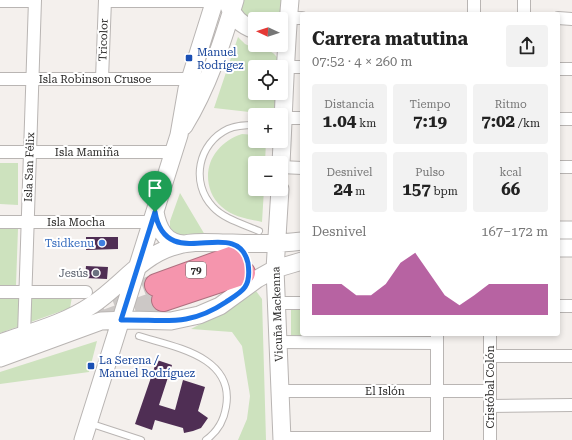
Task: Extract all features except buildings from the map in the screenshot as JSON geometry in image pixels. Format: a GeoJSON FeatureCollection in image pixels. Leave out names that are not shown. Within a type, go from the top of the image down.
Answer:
{"type":"FeatureCollection","features":[{"type":"Feature","properties":{"kind":"highway","name":"79"},"geometry":{"type":"LineString","coordinates":[[159,293],[239,265]]}},
{"type":"Feature","properties":{"kind":"main road"},"geometry":{"type":"LineString","coordinates":[[290,0],[293,25]]}},
{"type":"Feature","properties":{"kind":"main road"},"geometry":{"type":"LineString","coordinates":[[284,108],[293,25],[299,0]]}},
{"type":"Feature","properties":{"kind":"main road"},"geometry":{"type":"LineString","coordinates":[[224,3],[244,25],[248,27]]}},
{"type":"Feature","properties":{"kind":"main road"},"geometry":{"type":"LineString","coordinates":[[84,440],[179,135],[183,108],[190,79],[224,3]]}},
{"type":"Feature","properties":{"kind":"main road"},"geometry":{"type":"LineString","coordinates":[[179,135],[201,96],[224,3]]}},
{"type":"Feature","properties":{"kind":"main road","name":"Vicuña Mackenna"},"geometry":{"type":"LineString","coordinates":[[279,196],[275,269],[282,439]]}},
{"type":"Feature","properties":{"kind":"main road"},"geometry":{"type":"LineString","coordinates":[[153,217],[164,236],[173,242],[184,244]]}},
{"type":"Feature","properties":{"kind":"main road"},"geometry":{"type":"LineString","coordinates":[[560,230],[572,230]]}},
{"type":"Feature","properties":{"kind":"main road"},"geometry":{"type":"LineString","coordinates":[[0,358],[91,324],[121,320],[172,321],[210,311],[220,306],[239,265],[276,243],[300,241]]}},
{"type":"Feature","properties":{"kind":"main road"},"geometry":{"type":"LineString","coordinates":[[0,344],[67,319],[92,306],[138,267],[161,251],[184,244],[210,242],[239,265],[275,269],[300,262]]}},
{"type":"Feature","properties":{"kind":"main road"},"geometry":{"type":"LineString","coordinates":[[560,248],[572,248]]}},
{"type":"Feature","properties":{"kind":"street"},"geometry":{"type":"LineString","coordinates":[[104,0],[224,3]]}},
{"type":"Feature","properties":{"kind":"street","name":"Tricolor"},"geometry":{"type":"LineString","coordinates":[[102,79],[104,0]]}},
{"type":"Feature","properties":{"kind":"street"},"geometry":{"type":"LineString","coordinates":[[474,0],[474,12]]}},
{"type":"Feature","properties":{"kind":"street"},"geometry":{"type":"LineString","coordinates":[[524,0],[524,12]]}},
{"type":"Feature","properties":{"kind":"street"},"geometry":{"type":"LineString","coordinates":[[0,1],[35,1]]}},
{"type":"Feature","properties":{"kind":"street","name":"Isla San Félix"},"geometry":{"type":"LineString","coordinates":[[24,335],[35,1]]}},
{"type":"Feature","properties":{"kind":"street"},"geometry":{"type":"LineString","coordinates":[[560,18],[572,18]]}},
{"type":"Feature","properties":{"kind":"street"},"geometry":{"type":"LineString","coordinates":[[560,69],[572,69]]}},
{"type":"Feature","properties":{"kind":"street","name":"Isla Robinson Crusoe"},"geometry":{"type":"LineString","coordinates":[[0,79],[190,79]]}},
{"type":"Feature","properties":{"kind":"street"},"geometry":{"type":"LineString","coordinates":[[288,122],[300,118]]}},
{"type":"Feature","properties":{"kind":"street"},"geometry":{"type":"LineString","coordinates":[[560,119],[572,119]]}},
{"type":"Feature","properties":{"kind":"street","name":"Isla Mamiña"},"geometry":{"type":"LineString","coordinates":[[0,152],[174,152]]}},
{"type":"Feature","properties":{"kind":"street"},"geometry":{"type":"LineString","coordinates":[[288,167],[300,168]]}},
{"type":"Feature","properties":{"kind":"street"},"geometry":{"type":"LineString","coordinates":[[560,167],[572,167]]}},
{"type":"Feature","properties":{"kind":"street","name":"Isla Mocha"},"geometry":{"type":"LineString","coordinates":[[0,222],[153,217]]}},
{"type":"Feature","properties":{"kind":"street"},"geometry":{"type":"LineString","coordinates":[[0,292],[86,292]]}},
{"type":"Feature","properties":{"kind":"street"},"geometry":{"type":"LineString","coordinates":[[276,303],[300,303]]}},
{"type":"Feature","properties":{"kind":"street"},"geometry":{"type":"LineString","coordinates":[[560,306],[572,306]]}},
{"type":"Feature","properties":{"kind":"street","name":"Cristóbal Colón"},"geometry":{"type":"LineString","coordinates":[[490,336],[490,440]]}},
{"type":"Feature","properties":{"kind":"street"},"geometry":{"type":"LineString","coordinates":[[277,342],[437,338],[437,439],[282,439]]}},
{"type":"Feature","properties":{"kind":"street"},"geometry":{"type":"LineString","coordinates":[[490,356],[572,356]]}},
{"type":"Feature","properties":{"kind":"street","name":"El Islón"},"geometry":{"type":"LineString","coordinates":[[279,391],[490,391]]}},
{"type":"Feature","properties":{"kind":"street"},"geometry":{"type":"LineString","coordinates":[[490,406],[572,406]]}},
{"type":"Feature","properties":{"kind":"lane"},"geometry":{"type":"LineString","coordinates":[[248,125],[236,126],[220,133],[208,145],[202,157],[199,169],[204,194],[214,208],[228,218],[259,231]]}},
{"type":"Feature","properties":{"kind":"lane"},"geometry":{"type":"LineString","coordinates":[[139,336],[199,355],[213,365],[218,372],[225,387],[227,400],[225,412],[219,427],[206,440]]}},
{"type":"Feature","properties":{"kind":"lane"},"geometry":{"type":"LineString","coordinates":[[89,423],[141,440]]}},
{"type":"Feature","properties":{"kind":"green space"},"geometry":{"type":"Polygon","coordinates":[[[243,0],[288,0],[284,12],[248,12],[248,21],[244,18],[241,7],[243,0]]]}},
{"type":"Feature","properties":{"kind":"green space"},"geometry":{"type":"Polygon","coordinates":[[[238,37],[248,45],[248,52],[272,52],[276,55],[279,60],[248,60],[248,100],[278,100],[277,108],[248,108],[248,112],[214,108],[238,37]]]}},
{"type":"Feature","properties":{"kind":"green space"},"geometry":{"type":"Polygon","coordinates":[[[242,134],[248,134],[248,148],[266,148],[265,156],[248,156],[248,196],[264,196],[262,222],[231,213],[218,204],[211,192],[208,182],[208,173],[213,156],[225,143],[242,134]]]}},
{"type":"Feature","properties":{"kind":"green space"},"geometry":{"type":"Polygon","coordinates":[[[0,163],[18,163],[18,205],[0,204],[0,163]]]}},
{"type":"Feature","properties":{"kind":"green space"},"geometry":{"type":"Polygon","coordinates":[[[180,193],[205,235],[176,236],[170,230],[170,221],[180,193]]]}},
{"type":"Feature","properties":{"kind":"green space"},"geometry":{"type":"Polygon","coordinates":[[[0,228],[18,229],[16,285],[0,285],[0,228]]]}},
{"type":"Feature","properties":{"kind":"green space"},"geometry":{"type":"Polygon","coordinates":[[[256,291],[262,299],[266,440],[238,440],[247,419],[250,396],[242,346],[232,332],[191,329],[236,305],[256,291]]]}},
{"type":"Feature","properties":{"kind":"green space"},"geometry":{"type":"Polygon","coordinates":[[[0,296],[72,297],[70,308],[0,333],[0,296]]]}},
{"type":"Feature","properties":{"kind":"green space"},"geometry":{"type":"Polygon","coordinates":[[[291,309],[300,309],[300,336],[377,336],[377,340],[291,340],[291,309]]]}},
{"type":"Feature","properties":{"kind":"green space"},"geometry":{"type":"Polygon","coordinates":[[[97,341],[89,372],[0,384],[0,372],[97,341]]]}},
{"type":"Feature","properties":{"kind":"tunnel"},"geometry":{"type":"LineString","coordinates":[[82,313],[156,285]]}},
{"type":"Feature","properties":{"kind":"tunnel"},"geometry":{"type":"LineString","coordinates":[[104,321],[163,300]]}},
{"type":"Feature","properties":{"kind":"place","name":"Manuel Rodrígez"},"geometry":{"type":"Point","coordinates":[189,58]}},
{"type":"Feature","properties":{"kind":"place","name":"Tsidkenu"},"geometry":{"type":"Point","coordinates":[102,243]}},
{"type":"Feature","properties":{"kind":"place","name":"Jesús"},"geometry":{"type":"Point","coordinates":[96,273]}},
{"type":"Feature","properties":{"kind":"place","name":"La Serena / Manuel Rodríguez"},"geometry":{"type":"Point","coordinates":[91,366]}},
{"type":"Feature","properties":{"kind":"route"},"geometry":{"type":"LineString","coordinates":[[155,212],[158,226],[164,236],[173,242],[184,244],[200,242],[230,243],[242,251],[249,266],[248,280],[245,287],[220,306],[188,318],[172,321],[121,320],[155,212]]}}]}
